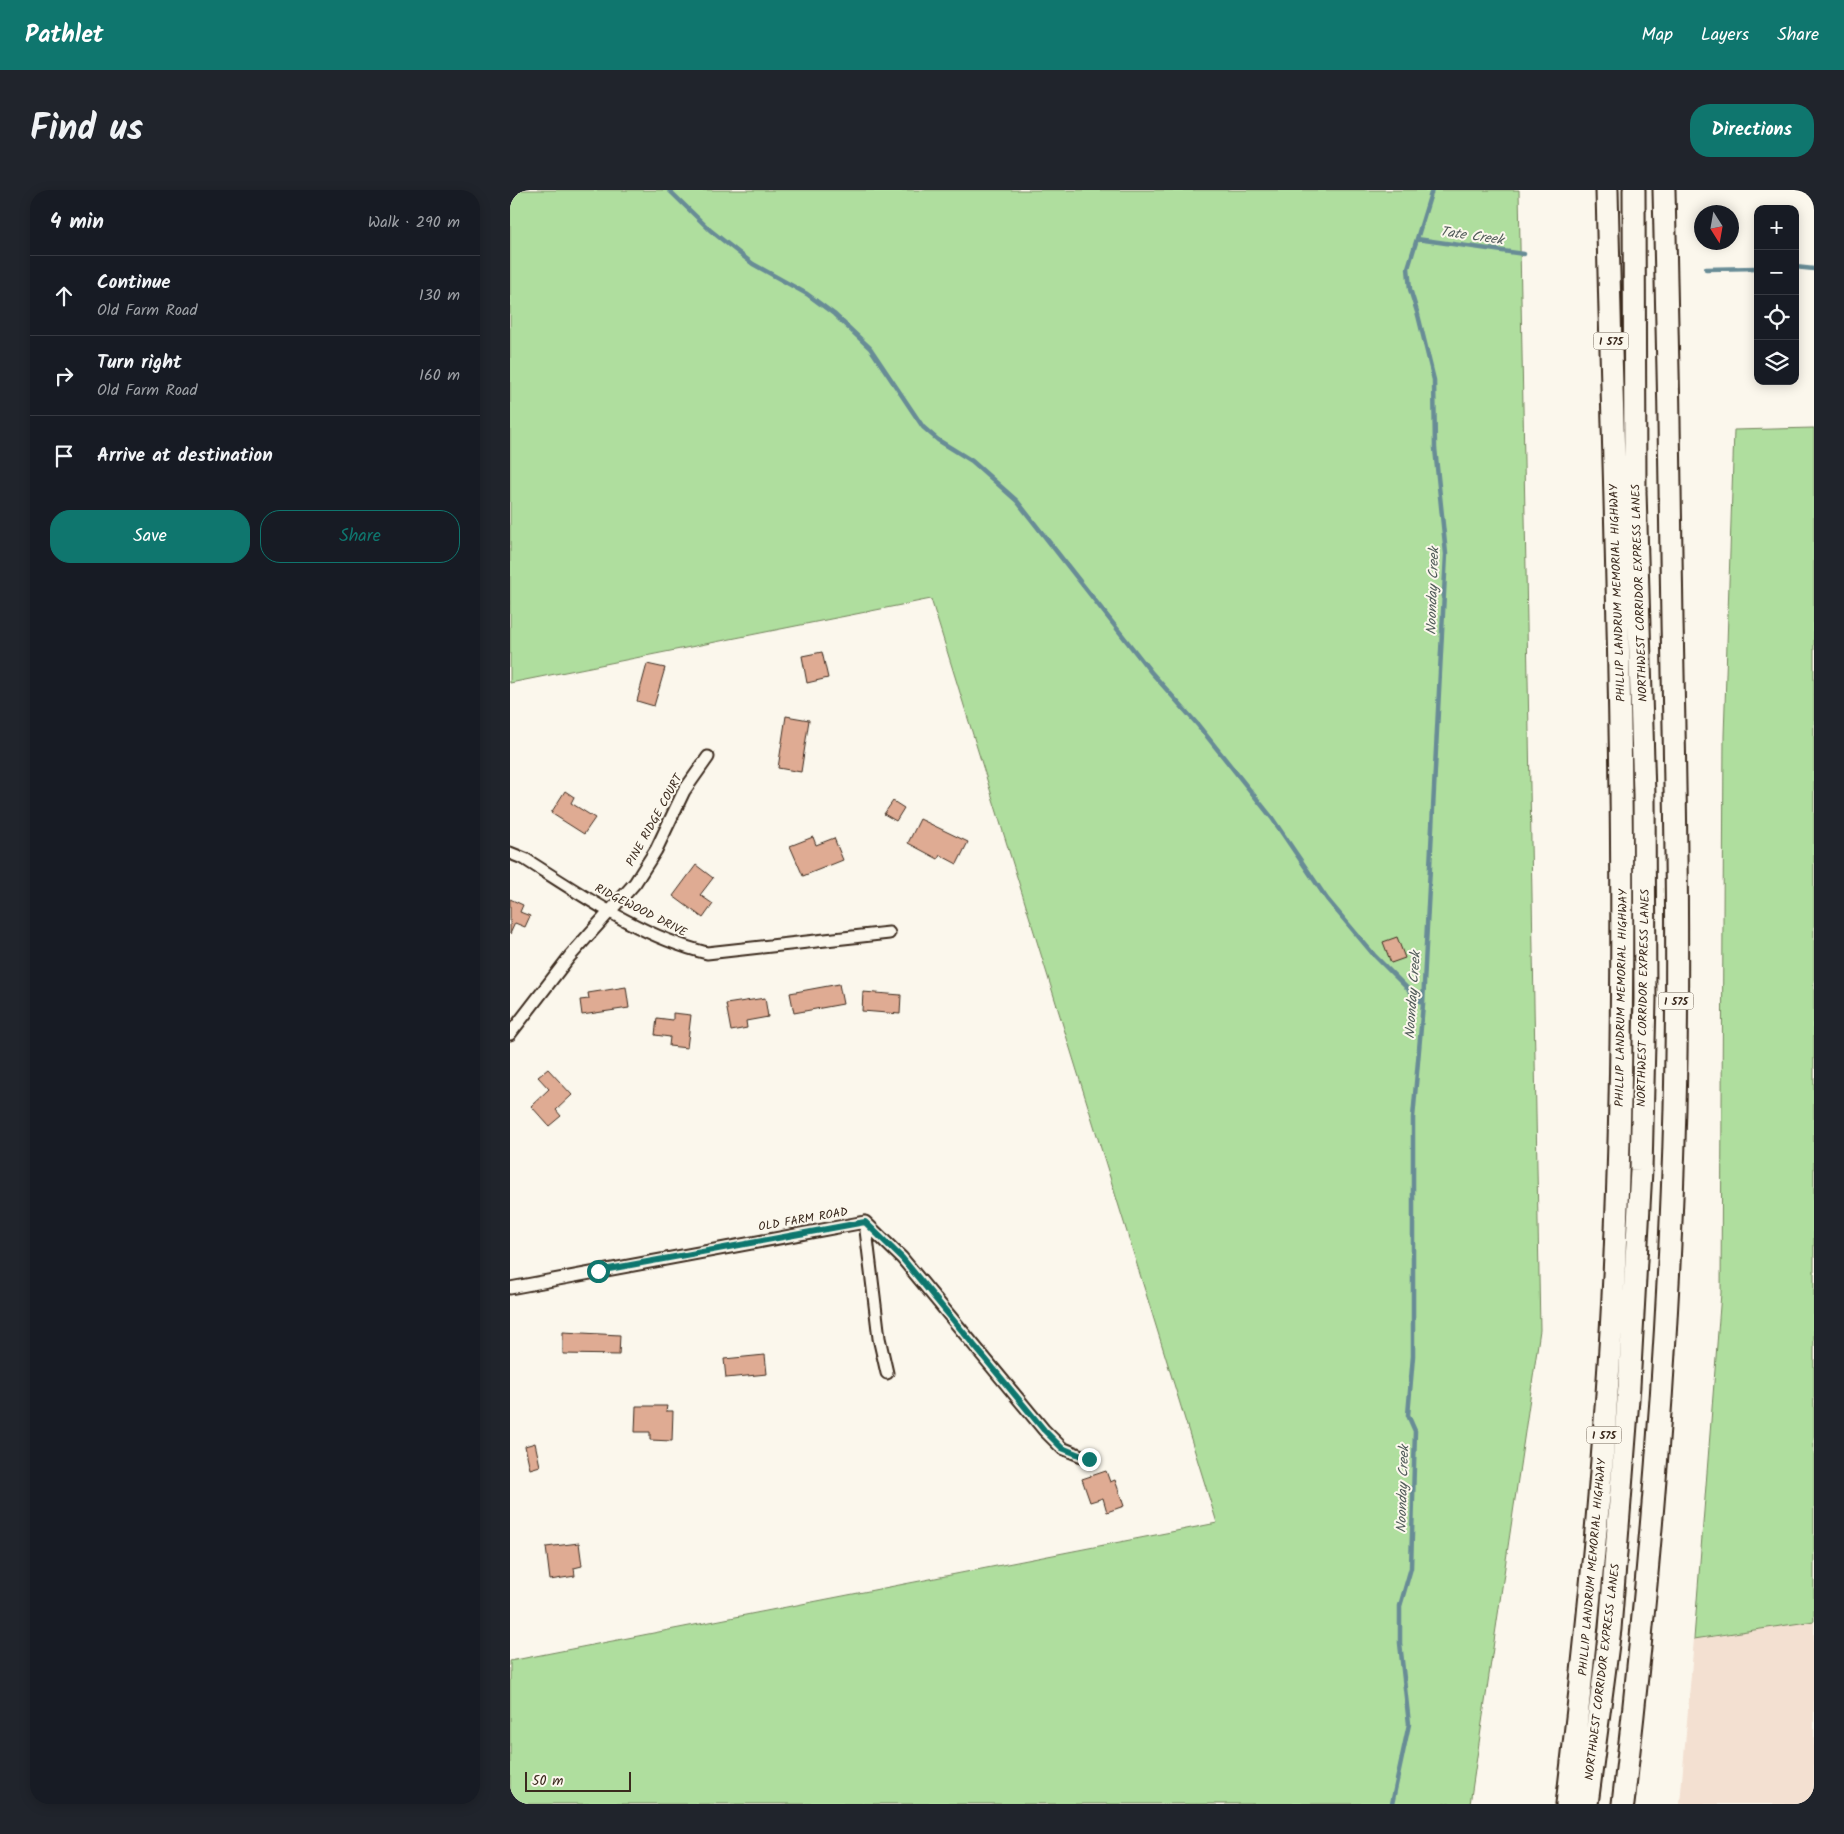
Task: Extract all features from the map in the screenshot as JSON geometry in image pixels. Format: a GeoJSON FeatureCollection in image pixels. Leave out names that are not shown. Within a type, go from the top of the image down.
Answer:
{"type":"FeatureCollection","features":[{"type":"Feature","properties":{"kind":"highway","name":"PHILLIP LANDRUM MEMORIAL HIGHWAY"},"geometry":{"type":"LineString","coordinates":[[1567,1804],[1602,1457],[1614,1271],[1618,1153],[1622,797],[1607,190]]}},
{"type":"Feature","properties":{"kind":"highway","name":"NORTHWEST CORRIDOR EXPRESS LANES"},"geometry":{"type":"LineString","coordinates":[[1587,1804],[1610,1629],[1629,1386],[1641,1170],[1645,999],[1644,804],[1636,491],[1634,190]]}},
{"type":"Feature","properties":{"kind":"highway","name":"I 575"},"geometry":{"type":"LineString","coordinates":[[1623,1804],[1648,1559],[1669,1258],[1677,954],[1664,190]]}},
{"type":"Feature","properties":{"kind":"highway"},"geometry":{"type":"LineString","coordinates":[[1638,1804],[1648,1559]]}},
{"type":"Feature","properties":{"kind":"highway"},"geometry":{"type":"LineString","coordinates":[[1555,1804],[1572,1767]]}},
{"type":"Feature","properties":{"kind":"street","name":"PINE RIDGE COURT"},"geometry":{"type":"LineString","coordinates":[[510,1034],[570,956],[608,911],[635,883],[656,850],[684,791],[708,756]]}},
{"type":"Feature","properties":{"kind":"street","name":"RIDGEWOOD DRIVE"},"geometry":{"type":"LineString","coordinates":[[510,853],[525,859],[608,911],[678,946],[707,953],[889,933]]}},
{"type":"Feature","properties":{"kind":"street","name":"OLD FARM ROAD"},"geometry":{"type":"LineString","coordinates":[[510,1288],[865,1222],[902,1258],[1044,1430],[1062,1448],[1089,1459]]}},
{"type":"Feature","properties":{"kind":"street"},"geometry":{"type":"LineString","coordinates":[[865,1222],[879,1338],[887,1373]]}},
{"type":"Feature","properties":{"kind":"shaded area"},"geometry":{"type":"Polygon","coordinates":[[[1814,1621],[1814,1804],[1680,1804],[1694,1639],[1814,1621]]]}},
{"type":"Feature","properties":{"kind":"green space"},"geometry":{"type":"Polygon","coordinates":[[[510,190],[1519,190],[1540,1330],[1470,1804],[510,1804],[510,1661],[1217,1523],[931,599],[510,683],[510,190]]]}},
{"type":"Feature","properties":{"kind":"green space"},"geometry":{"type":"Polygon","coordinates":[[[1814,428],[1814,1621],[1694,1639],[1721,1293],[1724,736],[1734,430],[1814,428]]]}},
{"type":"Feature","properties":{"kind":"building"},"geometry":{"type":"Polygon","coordinates":[[[822,652],[828,678],[807,683],[802,656],[822,652]]]}},
{"type":"Feature","properties":{"kind":"building"},"geometry":{"type":"Polygon","coordinates":[[[647,664],[665,668],[654,706],[637,701],[647,664]]]}},
{"type":"Feature","properties":{"kind":"building"},"geometry":{"type":"Polygon","coordinates":[[[786,716],[809,720],[801,772],[778,768],[786,716]]]}},
{"type":"Feature","properties":{"kind":"building"},"geometry":{"type":"Polygon","coordinates":[[[565,791],[574,797],[571,803],[595,818],[584,834],[551,813],[565,791]]]}},
{"type":"Feature","properties":{"kind":"building"},"geometry":{"type":"Polygon","coordinates":[[[893,801],[904,808],[896,821],[884,814],[893,801]]]}},
{"type":"Feature","properties":{"kind":"building"},"geometry":{"type":"Polygon","coordinates":[[[920,819],[968,842],[957,864],[940,855],[938,859],[908,843],[920,819]]]}},
{"type":"Feature","properties":{"kind":"building"},"geometry":{"type":"Polygon","coordinates":[[[813,837],[816,845],[834,838],[843,860],[803,876],[790,846],[813,837]]]}},
{"type":"Feature","properties":{"kind":"building"},"geometry":{"type":"Polygon","coordinates":[[[696,865],[713,878],[700,895],[713,904],[703,918],[673,896],[696,865]]]}},
{"type":"Feature","properties":{"kind":"building"},"geometry":{"type":"Polygon","coordinates":[[[510,899],[523,905],[520,912],[530,916],[525,927],[515,923],[510,934],[510,899]]]}},
{"type":"Feature","properties":{"kind":"building"},"geometry":{"type":"Polygon","coordinates":[[[1397,937],[1405,958],[1391,963],[1383,942],[1397,937]]]}},
{"type":"Feature","properties":{"kind":"building"},"geometry":{"type":"Polygon","coordinates":[[[839,984],[843,1004],[794,1013],[790,993],[839,984]]]}},
{"type":"Feature","properties":{"kind":"building"},"geometry":{"type":"Polygon","coordinates":[[[626,987],[629,1008],[582,1015],[580,1000],[589,999],[588,993],[626,987]]]}},
{"type":"Feature","properties":{"kind":"building"},"geometry":{"type":"Polygon","coordinates":[[[863,992],[901,995],[900,1014],[862,1011],[863,992]]]}},
{"type":"Feature","properties":{"kind":"building"},"geometry":{"type":"Polygon","coordinates":[[[765,998],[768,1017],[746,1021],[747,1028],[731,1031],[726,1004],[765,998]]]}},
{"type":"Feature","properties":{"kind":"building"},"geometry":{"type":"Polygon","coordinates":[[[673,1013],[691,1015],[687,1048],[669,1046],[670,1037],[655,1035],[657,1018],[673,1020],[673,1013]]]}},
{"type":"Feature","properties":{"kind":"building"},"geometry":{"type":"Polygon","coordinates":[[[548,1069],[572,1095],[556,1110],[561,1116],[549,1126],[531,1106],[549,1089],[538,1077],[548,1069]]]}},
{"type":"Feature","properties":{"kind":"building"},"geometry":{"type":"Polygon","coordinates":[[[563,1332],[620,1335],[619,1355],[563,1354],[563,1332]]]}},
{"type":"Feature","properties":{"kind":"building"},"geometry":{"type":"Polygon","coordinates":[[[765,1355],[767,1374],[726,1378],[724,1359],[765,1355]]]}},
{"type":"Feature","properties":{"kind":"building"},"geometry":{"type":"Polygon","coordinates":[[[636,1406],[667,1406],[666,1411],[673,1411],[672,1441],[650,1440],[650,1432],[635,1432],[636,1406]]]}},
{"type":"Feature","properties":{"kind":"building"},"geometry":{"type":"Polygon","coordinates":[[[535,1443],[540,1466],[530,1469],[525,1446],[535,1443]]]}},
{"type":"Feature","properties":{"kind":"building"},"geometry":{"type":"Polygon","coordinates":[[[1106,1471],[1110,1482],[1115,1480],[1124,1506],[1107,1512],[1103,1498],[1090,1502],[1082,1479],[1106,1471]]]}},
{"type":"Feature","properties":{"kind":"building"},"geometry":{"type":"Polygon","coordinates":[[[579,1543],[582,1566],[574,1568],[575,1576],[550,1580],[546,1547],[579,1543]]]}},
{"type":"Feature","properties":{"kind":"waterway"},"geometry":{"type":"LineString","coordinates":[[669,190],[710,230],[753,264],[807,294],[834,314],[870,348],[923,427],[938,440],[972,461],[1017,501],[1151,672],[1198,725],[1272,818],[1327,899],[1374,955],[1423,1004]]}},
{"type":"Feature","properties":{"kind":"waterway","name":"Noonday Creek"},"geometry":{"type":"LineString","coordinates":[[1392,1804],[1409,1724],[1400,1643],[1400,1606],[1411,1568],[1415,1431],[1408,1415],[1413,1356],[1413,1118],[1423,1004],[1446,554],[1435,448],[1434,380],[1410,289],[1408,268],[1432,190]]}},
{"type":"Feature","properties":{"kind":"waterway","name":"Tate Creek"},"geometry":{"type":"LineString","coordinates":[[1417,239],[1524,254]]}},
{"type":"Feature","properties":{"kind":"waterway","name":"Tate Creek"},"geometry":{"type":"LineString","coordinates":[[1799,267],[1814,269]]}},
{"type":"Feature","properties":{"kind":"waterway","name":"Tate Creek"},"geometry":{"type":"LineString","coordinates":[[1706,269],[1754,268]]}},
{"type":"Feature","properties":{"kind":"route"},"geometry":{"type":"LineString","coordinates":[[598,1271],[865,1222],[902,1258],[1044,1430],[1062,1448],[1089,1459]]}}]}
